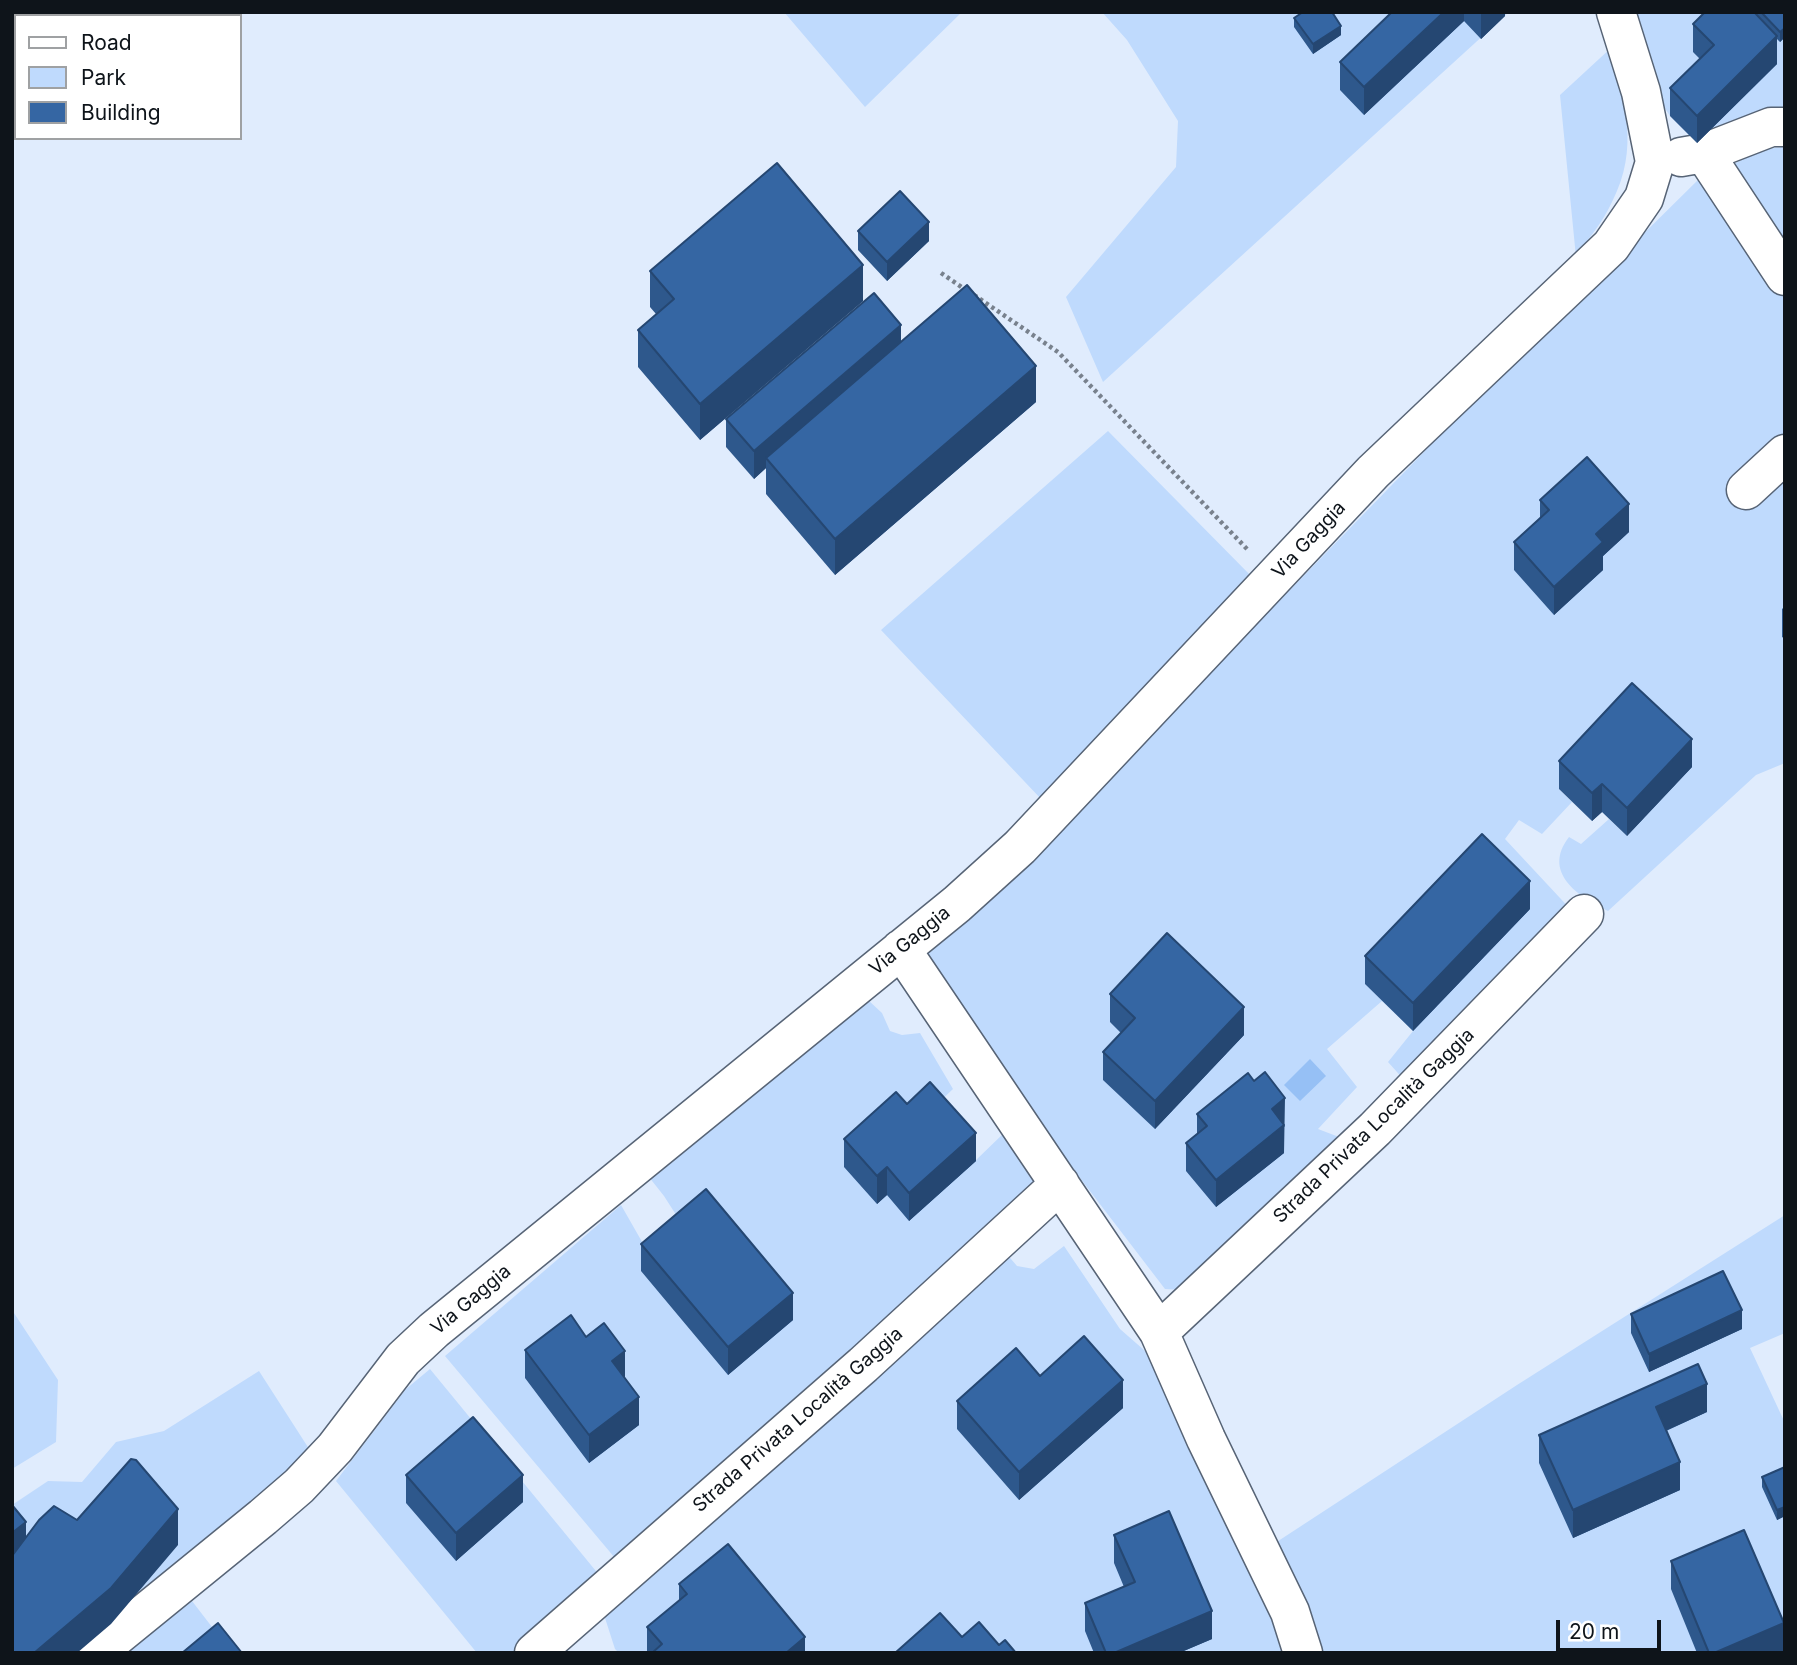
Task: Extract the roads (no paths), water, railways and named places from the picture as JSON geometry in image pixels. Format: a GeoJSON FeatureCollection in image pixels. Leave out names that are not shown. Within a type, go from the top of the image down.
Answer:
{"type":"FeatureCollection","features":[{"type":"Feature","properties":{"kind":"street"},"geometry":{"type":"LineString","coordinates":[[1616,12],[1641,92],[1655,162],[1704,153],[1772,127],[1785,127]]}},
{"type":"Feature","properties":{"kind":"street"},"geometry":{"type":"LineString","coordinates":[[1704,153],[1785,276]]}},
{"type":"Feature","properties":{"kind":"street","name":"Via Gaggia"},"geometry":{"type":"LineString","coordinates":[[96,1653],[299,1486],[335,1448],[403,1359],[434,1330],[957,904],[1020,847],[1373,472],[1611,246],[1644,198],[1655,162]]}},
{"type":"Feature","properties":{"kind":"street"},"geometry":{"type":"LineString","coordinates":[[1746,490],[1785,454]]}},
{"type":"Feature","properties":{"kind":"street","name":"Strada Privata Località Gaggia"},"geometry":{"type":"LineString","coordinates":[[1159,1332],[1375,1129],[1584,915]]}},
{"type":"Feature","properties":{"kind":"street"},"geometry":{"type":"LineString","coordinates":[[901,949],[1159,1332],[1206,1439],[1290,1612],[1303,1653]]}},
{"type":"Feature","properties":{"kind":"street","name":"Strada Privata Località Gaggia"},"geometry":{"type":"LineString","coordinates":[[534,1653],[863,1365],[1060,1184]]}}]}
